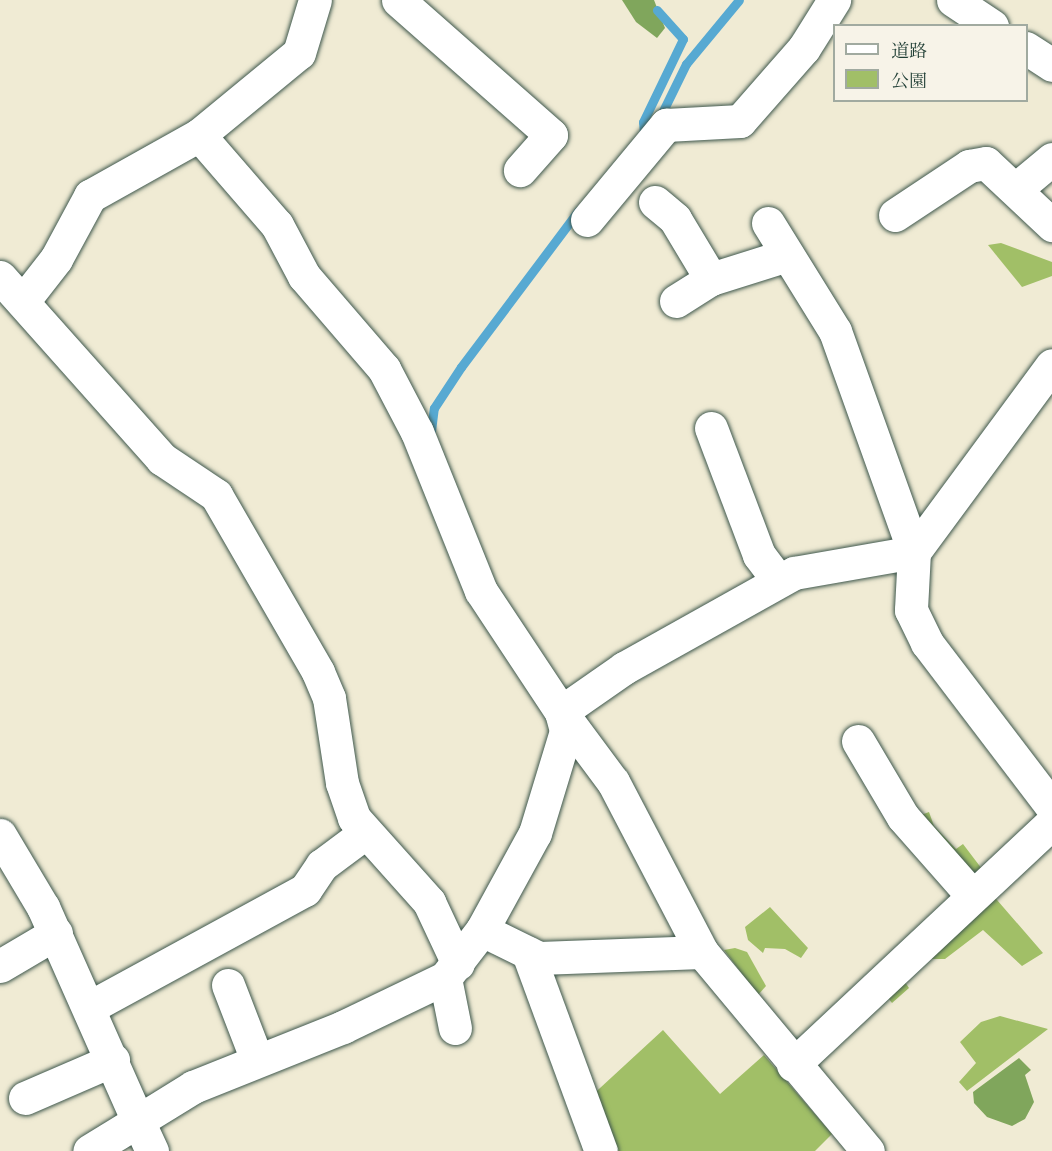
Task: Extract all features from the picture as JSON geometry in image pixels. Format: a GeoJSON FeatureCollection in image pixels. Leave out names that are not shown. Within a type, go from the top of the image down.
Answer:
{"type":"FeatureCollection","features":[{"type":"Feature","properties":{"kind":"street"},"geometry":{"type":"LineString","coordinates":[[24,300],[56,259],[90,196],[199,135],[299,53],[315,0]]}},
{"type":"Feature","properties":{"kind":"street"},"geometry":{"type":"LineString","coordinates":[[398,0],[551,135],[520,170]]}},
{"type":"Feature","properties":{"kind":"street"},"geometry":{"type":"LineString","coordinates":[[587,220],[666,125],[740,121],[804,48],[834,0]]}},
{"type":"Feature","properties":{"kind":"street"},"geometry":{"type":"LineString","coordinates":[[953,0],[989,24]]}},
{"type":"Feature","properties":{"kind":"street"},"geometry":{"type":"LineString","coordinates":[[1028,49],[1052,64]]}},
{"type":"Feature","properties":{"kind":"street"},"geometry":{"type":"LineString","coordinates":[[199,135],[277,225],[304,276],[384,369],[417,432],[481,591],[561,712],[613,782],[702,952],[793,1065],[868,1151]]}},
{"type":"Feature","properties":{"kind":"street"},"geometry":{"type":"LineString","coordinates":[[1016,189],[1052,159]]}},
{"type":"Feature","properties":{"kind":"street"},"geometry":{"type":"LineString","coordinates":[[895,215],[969,166],[986,163],[1052,225]]}},
{"type":"Feature","properties":{"kind":"street"},"geometry":{"type":"LineString","coordinates":[[655,202],[675,219],[711,279]]}},
{"type":"Feature","properties":{"kind":"street"},"geometry":{"type":"LineString","coordinates":[[768,223],[835,331],[914,552],[911,610],[927,643],[1052,807]]}},
{"type":"Feature","properties":{"kind":"street"},"geometry":{"type":"LineString","coordinates":[[676,301],[711,279],[788,255]]}},
{"type":"Feature","properties":{"kind":"street"},"geometry":{"type":"LineString","coordinates":[[0,277],[24,300],[162,459],[216,495],[318,672],[329,698],[346,801],[365,833],[429,902],[452,971],[455,1028]]}},
{"type":"Feature","properties":{"kind":"street"},"geometry":{"type":"LineString","coordinates":[[561,712],[624,668],[778,580],[828,564],[914,552],[1052,365]]}},
{"type":"Feature","properties":{"kind":"street"},"geometry":{"type":"LineString","coordinates":[[711,428],[759,555],[778,580]]}},
{"type":"Feature","properties":{"kind":"street"},"geometry":{"type":"LineString","coordinates":[[89,1151],[193,1087],[343,1027],[452,971],[482,930],[526,851],[554,782],[566,731],[561,712]]}},
{"type":"Feature","properties":{"kind":"street"},"geometry":{"type":"LineString","coordinates":[[858,741],[903,817],[971,894]]}},
{"type":"Feature","properties":{"kind":"street"},"geometry":{"type":"LineString","coordinates":[[793,1065],[971,894],[1052,824]]}},
{"type":"Feature","properties":{"kind":"street"},"geometry":{"type":"LineString","coordinates":[[90,1007],[305,890],[322,865],[365,833]]}},
{"type":"Feature","properties":{"kind":"street"},"geometry":{"type":"LineString","coordinates":[[0,835],[56,933],[152,1151]]}},
{"type":"Feature","properties":{"kind":"street"},"geometry":{"type":"LineString","coordinates":[[482,930],[539,958],[609,959],[702,952]]}},
{"type":"Feature","properties":{"kind":"street"},"geometry":{"type":"LineString","coordinates":[[0,966],[56,933]]}},
{"type":"Feature","properties":{"kind":"street"},"geometry":{"type":"LineString","coordinates":[[528,953],[601,1151]]}},
{"type":"Feature","properties":{"kind":"street"},"geometry":{"type":"LineString","coordinates":[[228,985],[257,1060]]}},
{"type":"Feature","properties":{"kind":"street"},"geometry":{"type":"LineString","coordinates":[[25,1098],[113,1060]]}},
{"type":"Feature","properties":{"kind":"green space"},"geometry":{"type":"Polygon","coordinates":[[[622,0],[654,0],[665,28],[657,38],[636,22],[622,0]]]}},
{"type":"Feature","properties":{"kind":"green space"},"geometry":{"type":"Polygon","coordinates":[[[1001,243],[1052,262],[1052,276],[1022,287],[988,245],[1001,243]]]}},
{"type":"Feature","properties":{"kind":"green space"},"geometry":{"type":"Polygon","coordinates":[[[929,812],[934,826],[956,849],[963,844],[982,869],[974,879],[921,815],[929,812]]]}},
{"type":"Feature","properties":{"kind":"green space"},"geometry":{"type":"Polygon","coordinates":[[[991,893],[1043,953],[1022,966],[983,930],[945,959],[928,959],[903,979],[909,988],[892,1003],[882,990],[991,893]]]}},
{"type":"Feature","properties":{"kind":"green space"},"geometry":{"type":"Polygon","coordinates":[[[770,907],[808,948],[801,958],[785,949],[765,948],[763,953],[748,940],[745,927],[770,907]]]}},
{"type":"Feature","properties":{"kind":"green space"},"geometry":{"type":"Polygon","coordinates":[[[735,948],[747,952],[766,986],[758,995],[724,950],[735,948]]]}},
{"type":"Feature","properties":{"kind":"green space"},"geometry":{"type":"Polygon","coordinates":[[[1000,1016],[1048,1029],[967,1091],[959,1082],[976,1063],[960,1042],[981,1022],[1000,1016]]]}},
{"type":"Feature","properties":{"kind":"green space"},"geometry":{"type":"Polygon","coordinates":[[[663,1030],[720,1094],[764,1055],[832,1134],[815,1151],[604,1151],[587,1100],[663,1030]]]}},
{"type":"Feature","properties":{"kind":"green space"},"geometry":{"type":"Polygon","coordinates":[[[1019,1058],[1031,1070],[1025,1075],[1034,1102],[1025,1119],[1012,1126],[987,1117],[974,1103],[973,1092],[1019,1058]]]}},
{"type":"Feature","properties":{"kind":"waterway"},"geometry":{"type":"LineString","coordinates":[[660,117],[686,64],[739,0]]}},
{"type":"Feature","properties":{"kind":"waterway"},"geometry":{"type":"LineString","coordinates":[[644,135],[643,122],[683,39],[657,10]]}},
{"type":"Feature","properties":{"kind":"waterway"},"geometry":{"type":"LineString","coordinates":[[431,431],[434,408],[461,367],[578,211]]}}]}
